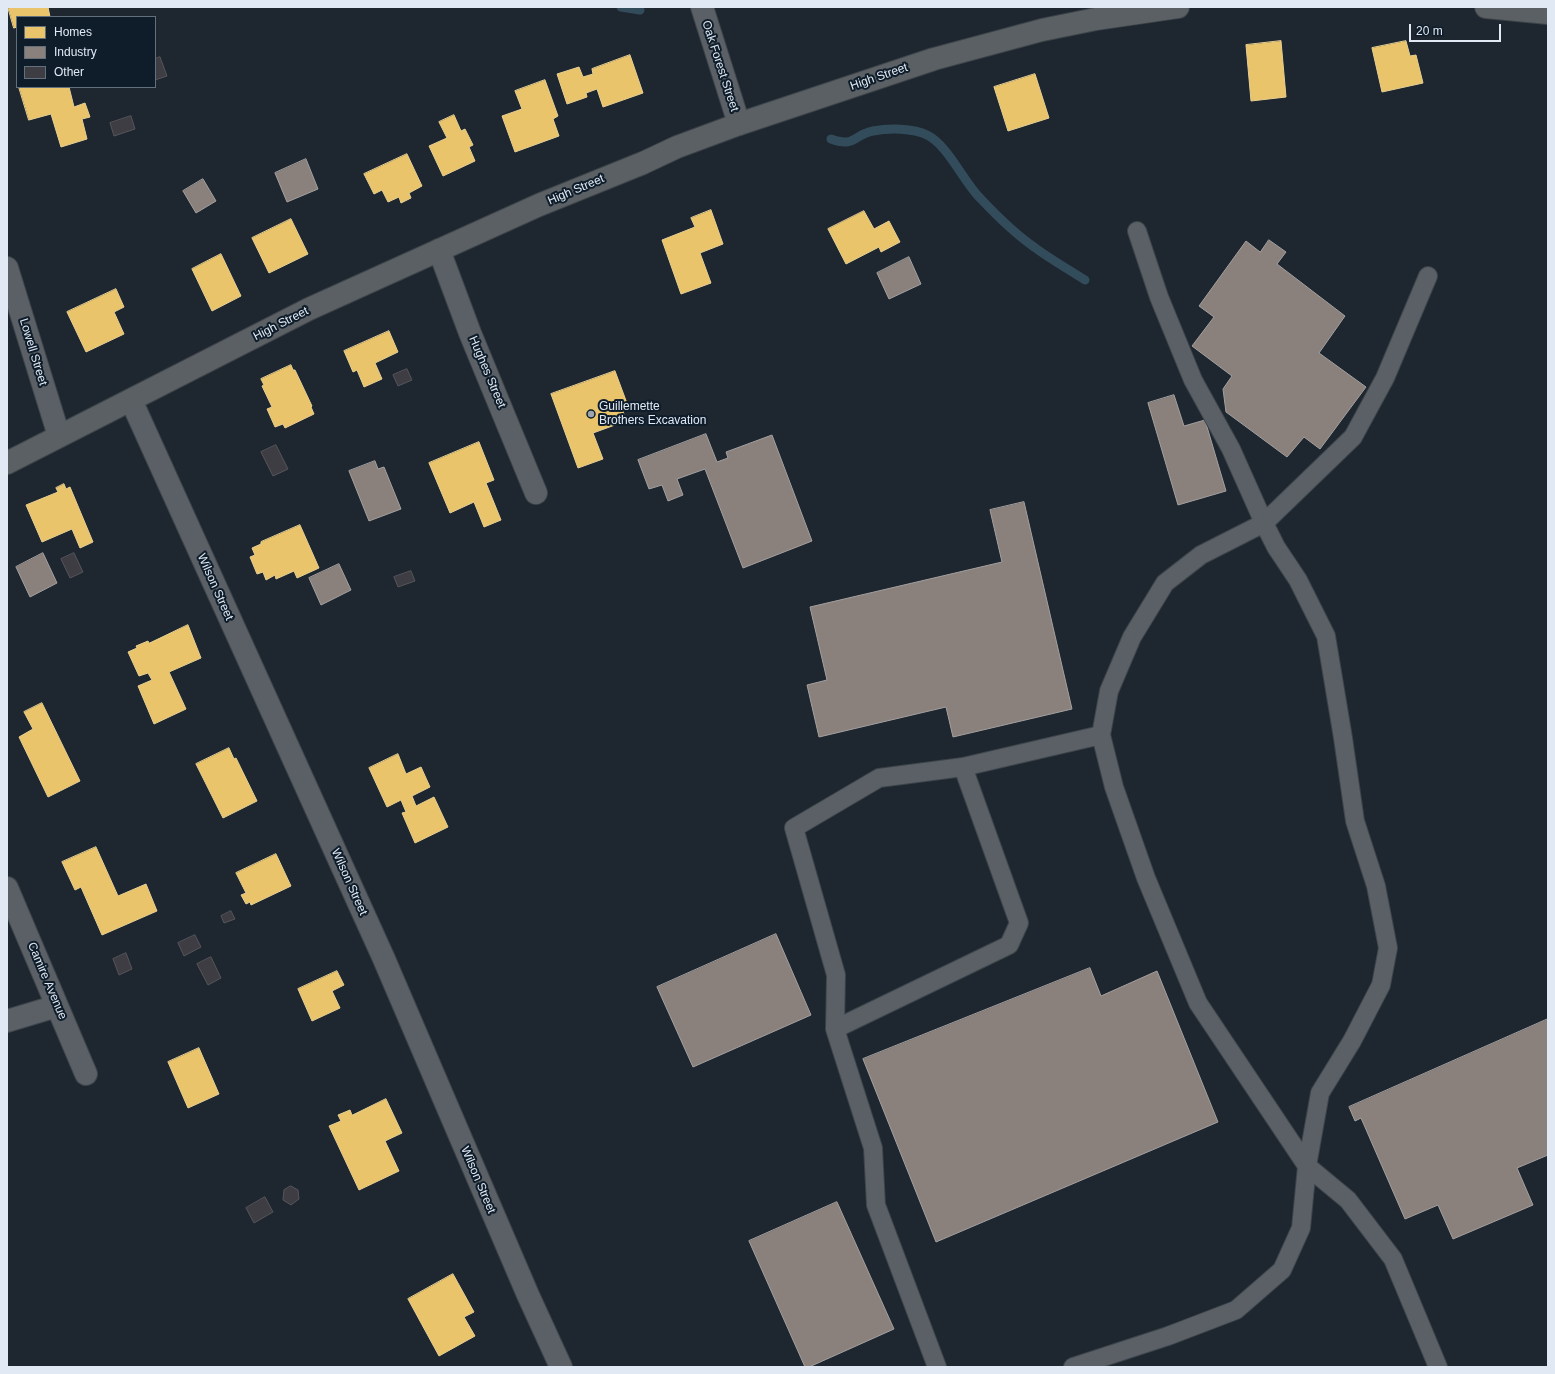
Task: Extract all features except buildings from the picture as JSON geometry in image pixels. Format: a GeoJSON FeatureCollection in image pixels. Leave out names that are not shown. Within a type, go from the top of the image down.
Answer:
{"type":"FeatureCollection","features":[{"type":"Feature","properties":{"kind":"street","name":"Oak Forest Street"},"geometry":{"type":"LineString","coordinates":[[702,7],[739,124]]}},
{"type":"Feature","properties":{"kind":"street","name":"High Street"},"geometry":{"type":"LineString","coordinates":[[7,463],[309,309],[438,250],[677,147],[739,124],[934,59],[1042,30],[1111,17],[1178,7]]}},
{"type":"Feature","properties":{"kind":"street"},"geometry":{"type":"LineString","coordinates":[[1486,7],[1543,11]]}},
{"type":"Feature","properties":{"kind":"street","name":"Hughes Street"},"geometry":{"type":"LineString","coordinates":[[438,250],[470,333],[536,493]]}},
{"type":"Feature","properties":{"kind":"street","name":"Lowell Street"},"geometry":{"type":"LineString","coordinates":[[7,268],[59,436]]}},
{"type":"Feature","properties":{"kind":"street","name":"Wilson Street"},"geometry":{"type":"LineString","coordinates":[[131,400],[384,959],[528,1295],[562,1367]]}},
{"type":"Feature","properties":{"kind":"street","name":"Camire Avenue"},"geometry":{"type":"LineString","coordinates":[[7,888],[86,1074]]}},
{"type":"Feature","properties":{"kind":"street"},"geometry":{"type":"LineString","coordinates":[[7,1021],[57,1006]]}},
{"type":"Feature","properties":{"kind":"lane"},"geometry":{"type":"LineString","coordinates":[[1073,1367],[1168,1336],[1236,1310],[1282,1270],[1301,1228],[1307,1166],[1320,1093],[1352,1041],[1381,985],[1388,948],[1376,886],[1355,821],[1326,636],[1298,580],[1276,547],[1231,449],[1194,380],[1159,297],[1137,231]]}},
{"type":"Feature","properties":{"kind":"lane"},"geometry":{"type":"LineString","coordinates":[[1428,276],[1385,378],[1353,437],[1264,523],[1201,555],[1165,583],[1132,638],[1109,690],[1101,735],[1114,787],[1143,871],[1198,1003],[1307,1166],[1348,1200],[1394,1259],[1438,1367]]}},
{"type":"Feature","properties":{"kind":"lane"},"geometry":{"type":"LineString","coordinates":[[937,1367],[876,1205],[873,1148],[836,1029],[836,975],[794,828],[879,778],[963,767],[1101,735]]}},
{"type":"Feature","properties":{"kind":"lane"},"geometry":{"type":"LineString","coordinates":[[836,1029],[1009,945],[1019,923],[963,767]]}},
{"type":"Feature","properties":{"kind":"waterway"},"geometry":{"type":"LineString","coordinates":[[621,7],[640,10]]}},
{"type":"Feature","properties":{"kind":"waterway"},"geometry":{"type":"LineString","coordinates":[[831,139],[845,142],[854,140],[873,131],[886,129],[915,131],[927,135],[942,147],[974,191],[1019,236],[1085,280]]}},
{"type":"Feature","properties":{"kind":"place","name":"Guillemette Brothers Excavation"},"geometry":{"type":"Point","coordinates":[591,414]}}]}
